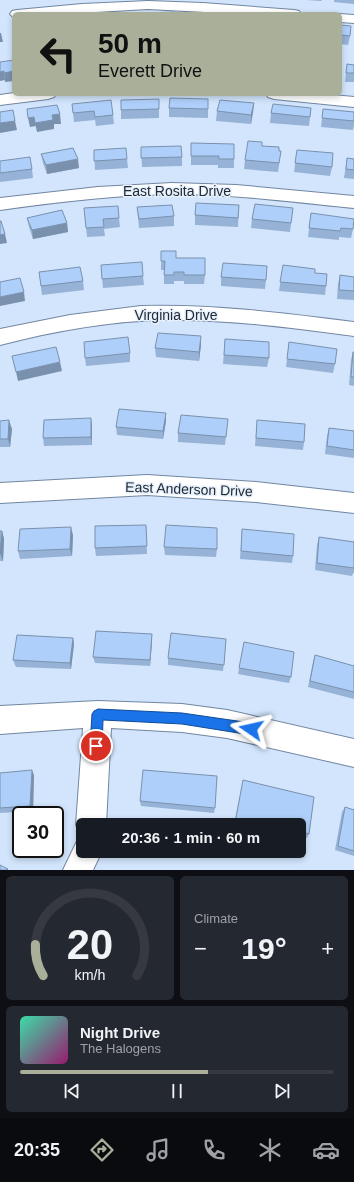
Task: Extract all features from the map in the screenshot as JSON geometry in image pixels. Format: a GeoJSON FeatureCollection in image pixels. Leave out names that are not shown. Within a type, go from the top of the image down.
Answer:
{"type":"FeatureCollection","features":[{"type":"Feature","properties":{"kind":"street"},"geometry":{"type":"LineString","coordinates":[[42,12],[92,7],[148,6],[222,8],[270,12]]}},
{"type":"Feature","properties":{"kind":"street"},"geometry":{"type":"LineString","coordinates":[[342,18],[354,19]]}},
{"type":"Feature","properties":{"kind":"street"},"geometry":{"type":"LineString","coordinates":[[0,100],[32,96]]}},
{"type":"Feature","properties":{"kind":"street"},"geometry":{"type":"LineString","coordinates":[[294,96],[354,102]]}},
{"type":"Feature","properties":{"kind":"street","name":"East Rosita Drive"},"geometry":{"type":"LineString","coordinates":[[0,204],[81,194],[196,189],[240,191],[354,202]]}},
{"type":"Feature","properties":{"kind":"street","name":"Virginia Drive"},"geometry":{"type":"LineString","coordinates":[[0,337],[69,321],[122,315],[187,312],[252,317],[354,329]]}},
{"type":"Feature","properties":{"kind":"street","name":"East Anderson Drive"},"geometry":{"type":"LineString","coordinates":[[0,493],[147,485],[256,492],[354,503]]}},
{"type":"Feature","properties":{"kind":"street"},"geometry":{"type":"LineString","coordinates":[[91,818],[98,714]]}},
{"type":"Feature","properties":{"kind":"street"},"geometry":{"type":"LineString","coordinates":[[0,720],[98,714],[182,718],[227,724],[282,735],[354,753]]}},
{"type":"Feature","properties":{"kind":"street"},"geometry":{"type":"LineString","coordinates":[[78,870],[84,858]]}},
{"type":"Feature","properties":{"kind":"building"},"geometry":{"type":"Polygon","coordinates":[[[342,25],[351,26],[350,36],[342,35],[342,25]]]}},
{"type":"Feature","properties":{"kind":"building"},"geometry":{"type":"Polygon","coordinates":[[[12,60],[12,71],[0,72],[0,62],[12,60]]]}},
{"type":"Feature","properties":{"kind":"building"},"geometry":{"type":"Polygon","coordinates":[[[347,64],[354,65],[354,73],[346,73],[347,64]]]}},
{"type":"Feature","properties":{"kind":"building"},"geometry":{"type":"Polygon","coordinates":[[[170,98],[208,99],[208,109],[169,108],[170,98]]]}},
{"type":"Feature","properties":{"kind":"building"},"geometry":{"type":"Polygon","coordinates":[[[159,99],[159,109],[121,110],[121,100],[159,99]]]}},
{"type":"Feature","properties":{"kind":"building"},"geometry":{"type":"Polygon","coordinates":[[[111,100],[113,115],[95,117],[94,111],[73,113],[72,104],[111,100]]]}},
{"type":"Feature","properties":{"kind":"building"},"geometry":{"type":"Polygon","coordinates":[[[220,100],[254,103],[251,115],[217,111],[220,100]]]}},
{"type":"Feature","properties":{"kind":"building"},"geometry":{"type":"Polygon","coordinates":[[[273,104],[311,108],[310,117],[271,113],[273,104]]]}},
{"type":"Feature","properties":{"kind":"building"},"geometry":{"type":"Polygon","coordinates":[[[57,105],[60,114],[52,115],[53,120],[35,123],[34,117],[28,118],[27,109],[57,105]]]}},
{"type":"Feature","properties":{"kind":"building"},"geometry":{"type":"Polygon","coordinates":[[[323,109],[354,112],[354,121],[322,118],[323,109]]]}},
{"type":"Feature","properties":{"kind":"building"},"geometry":{"type":"Polygon","coordinates":[[[13,110],[15,121],[0,123],[0,112],[13,110]]]}},
{"type":"Feature","properties":{"kind":"building"},"geometry":{"type":"Polygon","coordinates":[[[248,141],[262,142],[262,146],[279,147],[279,151],[281,151],[279,163],[245,160],[248,141]]]}},
{"type":"Feature","properties":{"kind":"building"},"geometry":{"type":"Polygon","coordinates":[[[191,143],[234,144],[234,159],[219,159],[219,156],[191,156],[191,143]]]}},
{"type":"Feature","properties":{"kind":"building"},"geometry":{"type":"Polygon","coordinates":[[[181,146],[182,157],[141,158],[141,147],[181,146]]]}},
{"type":"Feature","properties":{"kind":"building"},"geometry":{"type":"Polygon","coordinates":[[[73,148],[78,159],[46,165],[41,154],[73,148]]]}},
{"type":"Feature","properties":{"kind":"building"},"geometry":{"type":"Polygon","coordinates":[[[126,148],[127,159],[94,161],[94,150],[126,148]]]}},
{"type":"Feature","properties":{"kind":"building"},"geometry":{"type":"Polygon","coordinates":[[[297,150],[333,153],[332,167],[295,163],[297,150]]]}},
{"type":"Feature","properties":{"kind":"building"},"geometry":{"type":"Polygon","coordinates":[[[30,157],[32,169],[0,173],[0,161],[30,157]]]}},
{"type":"Feature","properties":{"kind":"building"},"geometry":{"type":"Polygon","coordinates":[[[347,158],[354,159],[354,170],[346,169],[347,158]]]}},
{"type":"Feature","properties":{"kind":"building"},"geometry":{"type":"Polygon","coordinates":[[[196,203],[239,205],[238,218],[195,215],[196,203]]]}},
{"type":"Feature","properties":{"kind":"building"},"geometry":{"type":"Polygon","coordinates":[[[255,204],[293,208],[291,223],[252,219],[255,204]]]}},
{"type":"Feature","properties":{"kind":"building"},"geometry":{"type":"Polygon","coordinates":[[[172,205],[174,216],[139,219],[137,207],[172,205]]]}},
{"type":"Feature","properties":{"kind":"building"},"geometry":{"type":"Polygon","coordinates":[[[118,206],[119,218],[103,219],[104,227],[86,228],[84,208],[118,206]]]}},
{"type":"Feature","properties":{"kind":"building"},"geometry":{"type":"Polygon","coordinates":[[[62,210],[67,223],[32,230],[27,218],[62,210]]]}},
{"type":"Feature","properties":{"kind":"building"},"geometry":{"type":"Polygon","coordinates":[[[311,213],[354,219],[353,229],[341,228],[340,231],[309,228],[311,213]]]}},
{"type":"Feature","properties":{"kind":"building"},"geometry":{"type":"Polygon","coordinates":[[[0,221],[5,234],[0,235],[0,221]]]}},
{"type":"Feature","properties":{"kind":"building"},"geometry":{"type":"Polygon","coordinates":[[[161,251],[176,251],[176,258],[205,258],[205,275],[184,275],[184,272],[174,272],[174,275],[164,275],[165,261],[161,261],[161,251]]]}},
{"type":"Feature","properties":{"kind":"building"},"geometry":{"type":"Polygon","coordinates":[[[142,262],[143,276],[102,279],[101,265],[142,262]]]}},
{"type":"Feature","properties":{"kind":"building"},"geometry":{"type":"Polygon","coordinates":[[[223,263],[267,266],[266,280],[221,277],[223,263]]]}},
{"type":"Feature","properties":{"kind":"building"},"geometry":{"type":"Polygon","coordinates":[[[283,265],[315,269],[315,273],[327,274],[326,286],[280,282],[283,265]]]}},
{"type":"Feature","properties":{"kind":"building"},"geometry":{"type":"Polygon","coordinates":[[[80,267],[83,281],[41,286],[39,272],[80,267]]]}},
{"type":"Feature","properties":{"kind":"building"},"geometry":{"type":"Polygon","coordinates":[[[340,275],[354,277],[354,291],[339,290],[340,275]]]}},
{"type":"Feature","properties":{"kind":"building"},"geometry":{"type":"Polygon","coordinates":[[[20,278],[24,292],[0,297],[0,282],[20,278]]]}},
{"type":"Feature","properties":{"kind":"building"},"geometry":{"type":"Polygon","coordinates":[[[158,333],[201,336],[199,352],[155,348],[158,333]]]}},
{"type":"Feature","properties":{"kind":"building"},"geometry":{"type":"Polygon","coordinates":[[[128,337],[130,353],[85,358],[84,342],[128,337]]]}},
{"type":"Feature","properties":{"kind":"building"},"geometry":{"type":"Polygon","coordinates":[[[225,339],[269,342],[269,358],[224,355],[225,339]]]}},
{"type":"Feature","properties":{"kind":"building"},"geometry":{"type":"Polygon","coordinates":[[[289,342],[337,349],[335,364],[287,359],[289,342]]]}},
{"type":"Feature","properties":{"kind":"building"},"geometry":{"type":"Polygon","coordinates":[[[56,347],[60,362],[16,372],[12,356],[56,347]]]}},
{"type":"Feature","properties":{"kind":"building"},"geometry":{"type":"Polygon","coordinates":[[[353,352],[354,377],[351,377],[353,352]]]}},
{"type":"Feature","properties":{"kind":"building"},"geometry":{"type":"Polygon","coordinates":[[[119,409],[166,413],[163,431],[116,427],[119,409]]]}},
{"type":"Feature","properties":{"kind":"building"},"geometry":{"type":"Polygon","coordinates":[[[181,415],[228,419],[226,437],[178,433],[181,415]]]}},
{"type":"Feature","properties":{"kind":"building"},"geometry":{"type":"Polygon","coordinates":[[[91,418],[91,437],[43,438],[44,420],[91,418]]]}},
{"type":"Feature","properties":{"kind":"building"},"geometry":{"type":"Polygon","coordinates":[[[9,420],[8,439],[0,439],[0,421],[9,420]]]}},
{"type":"Feature","properties":{"kind":"building"},"geometry":{"type":"Polygon","coordinates":[[[257,420],[305,424],[304,442],[256,438],[257,420]]]}},
{"type":"Feature","properties":{"kind":"building"},"geometry":{"type":"Polygon","coordinates":[[[329,428],[354,431],[354,450],[327,446],[329,428]]]}},
{"type":"Feature","properties":{"kind":"building"},"geometry":{"type":"Polygon","coordinates":[[[146,525],[147,546],[95,548],[95,526],[146,525]]]}},
{"type":"Feature","properties":{"kind":"building"},"geometry":{"type":"Polygon","coordinates":[[[166,525],[217,528],[217,549],[164,547],[166,525]]]}},
{"type":"Feature","properties":{"kind":"building"},"geometry":{"type":"Polygon","coordinates":[[[71,527],[70,549],[18,551],[20,529],[71,527]]]}},
{"type":"Feature","properties":{"kind":"building"},"geometry":{"type":"Polygon","coordinates":[[[242,529],[294,534],[293,556],[241,551],[242,529]]]}},
{"type":"Feature","properties":{"kind":"building"},"geometry":{"type":"Polygon","coordinates":[[[0,531],[2,531],[0,553],[0,531]]]}},
{"type":"Feature","properties":{"kind":"building"},"geometry":{"type":"Polygon","coordinates":[[[319,537],[354,542],[354,568],[317,563],[319,537]]]}},
{"type":"Feature","properties":{"kind":"building"},"geometry":{"type":"Polygon","coordinates":[[[96,631],[152,634],[150,660],[93,657],[96,631]]]}},
{"type":"Feature","properties":{"kind":"building"},"geometry":{"type":"Polygon","coordinates":[[[171,633],[226,639],[224,665],[168,658],[171,633]]]}},
{"type":"Feature","properties":{"kind":"building"},"geometry":{"type":"Polygon","coordinates":[[[17,635],[73,638],[70,663],[13,660],[17,635]]]}},
{"type":"Feature","properties":{"kind":"building"},"geometry":{"type":"Polygon","coordinates":[[[244,642],[294,652],[291,677],[239,668],[244,642]]]}},
{"type":"Feature","properties":{"kind":"building"},"geometry":{"type":"Polygon","coordinates":[[[315,655],[354,666],[354,692],[310,681],[315,655]]]}},
{"type":"Feature","properties":{"kind":"building"},"geometry":{"type":"Polygon","coordinates":[[[32,770],[30,806],[0,808],[0,773],[32,770]]]}},
{"type":"Feature","properties":{"kind":"building"},"geometry":{"type":"Polygon","coordinates":[[[143,770],[217,776],[215,808],[140,801],[143,770]]]}},
{"type":"Feature","properties":{"kind":"building"},"geometry":{"type":"Polygon","coordinates":[[[243,780],[314,797],[309,834],[306,833],[306,818],[236,818],[243,780]]]}},
{"type":"Feature","properties":{"kind":"building"},"geometry":{"type":"Polygon","coordinates":[[[345,807],[354,810],[354,851],[338,846],[345,807]]]}},
{"type":"Feature","properties":{"kind":"building"},"geometry":{"type":"Polygon","coordinates":[[[0,865],[8,869],[0,870],[0,865]]]}},
{"type":"Feature","properties":{"kind":"route"},"geometry":{"type":"LineString","coordinates":[[96,746],[98,714],[182,718],[251,729]]}}]}
